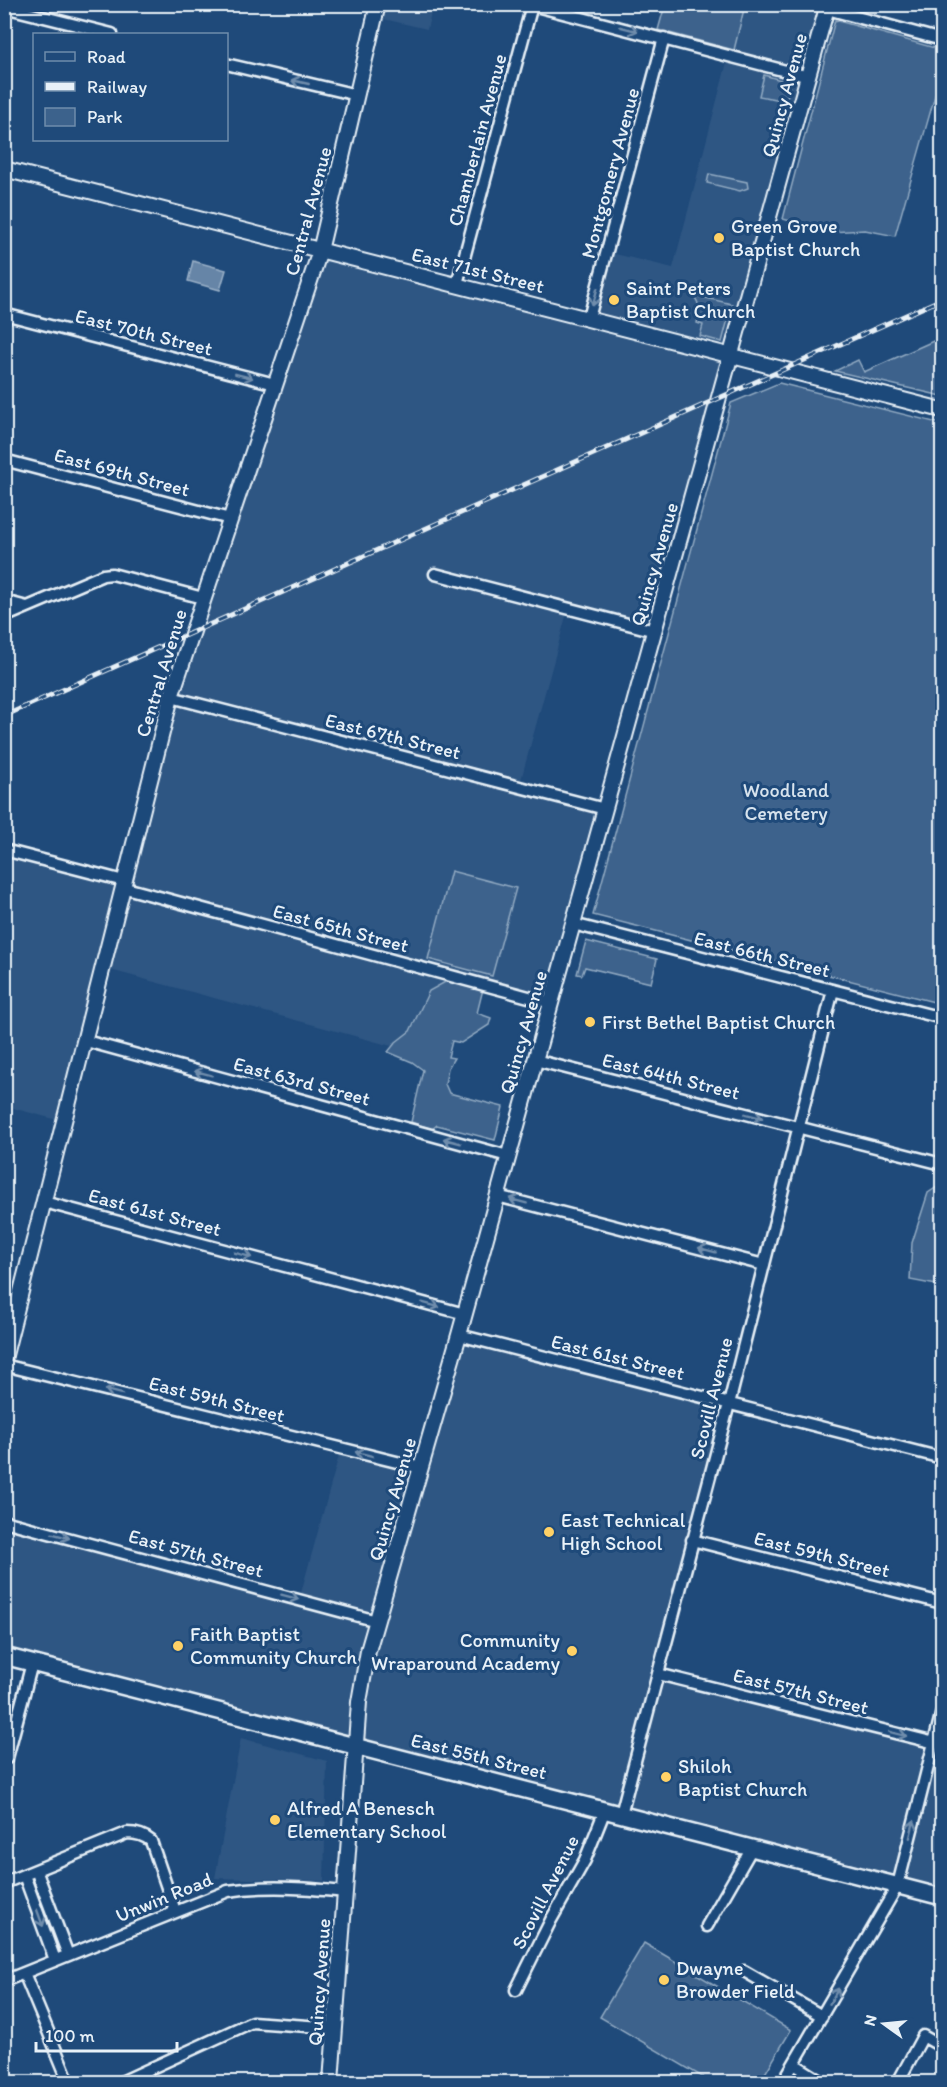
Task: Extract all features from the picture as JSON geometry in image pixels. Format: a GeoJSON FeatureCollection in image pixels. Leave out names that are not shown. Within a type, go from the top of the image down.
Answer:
{"type":"FeatureCollection","features":[{"type":"Feature","properties":{"kind":"main road","name":"East 55th Street"},"geometry":{"type":"LineString","coordinates":[[4,1656],[942,1897]]}},
{"type":"Feature","properties":{"kind":"street","name":"Central Avenue"},"geometry":{"type":"LineString","coordinates":[[4,1359],[171,697],[320,251],[378,4]]}},
{"type":"Feature","properties":{"kind":"street"},"geometry":{"type":"LineString","coordinates":[[532,4],[809,77]]}},
{"type":"Feature","properties":{"kind":"street","name":"Chamberlain Avenue"},"geometry":{"type":"LineString","coordinates":[[457,284],[532,4]]}},
{"type":"Feature","properties":{"kind":"street"},"geometry":{"type":"LineString","coordinates":[[4,7],[108,33]]}},
{"type":"Feature","properties":{"kind":"street"},"geometry":{"type":"LineString","coordinates":[[828,7],[942,40]]}},
{"type":"Feature","properties":{"kind":"street","name":"Quincy Avenue"},"geometry":{"type":"LineString","coordinates":[[331,2082],[363,1676],[828,7]]}},
{"type":"Feature","properties":{"kind":"street","name":"Montgomery Avenue"},"geometry":{"type":"LineString","coordinates":[[589,318],[664,38]]}},
{"type":"Feature","properties":{"kind":"street"},"geometry":{"type":"LineString","coordinates":[[228,64],[357,95]]}},
{"type":"Feature","properties":{"kind":"street","name":"East 71st Street"},"geometry":{"type":"LineString","coordinates":[[4,169],[942,410]]}},
{"type":"Feature","properties":{"kind":"street","name":"East 70th Street"},"geometry":{"type":"LineString","coordinates":[[4,314],[275,384]]}},
{"type":"Feature","properties":{"kind":"street","name":"East 69th Street"},"geometry":{"type":"LineString","coordinates":[[4,460],[230,519]]}},
{"type":"Feature","properties":{"kind":"street"},"geometry":{"type":"LineString","coordinates":[[4,617],[103,575],[112,574],[203,598]]}},
{"type":"Feature","properties":{"kind":"street"},"geometry":{"type":"LineString","coordinates":[[435,574],[655,631]]}},
{"type":"Feature","properties":{"kind":"street"},"geometry":{"type":"LineString","coordinates":[[4,601],[27,607]]}},
{"type":"Feature","properties":{"kind":"street","name":"East 67th Street"},"geometry":{"type":"LineString","coordinates":[[171,697],[605,809]]}},
{"type":"Feature","properties":{"kind":"street","name":"East 65th Street"},"geometry":{"type":"LineString","coordinates":[[4,850],[551,1003]]}},
{"type":"Feature","properties":{"kind":"street","name":"East 66th Street"},"geometry":{"type":"LineString","coordinates":[[573,924],[942,1018]]}},
{"type":"Feature","properties":{"kind":"street","name":"Scovill Avenue"},"geometry":{"type":"LineString","coordinates":[[621,1814],[729,1404],[833,990]]}},
{"type":"Feature","properties":{"kind":"street","name":"East 63rd Street"},"geometry":{"type":"LineString","coordinates":[[86,1041],[508,1156]]}},
{"type":"Feature","properties":{"kind":"street","name":"East 64th Street"},"geometry":{"type":"LineString","coordinates":[[535,1060],[942,1164]]}},
{"type":"Feature","properties":{"kind":"street"},"geometry":{"type":"LineString","coordinates":[[497,1196],[764,1265]]}},
{"type":"Feature","properties":{"kind":"street","name":"East 61st Street"},"geometry":{"type":"LineString","coordinates":[[44,1202],[465,1314]]}},
{"type":"Feature","properties":{"kind":"street","name":"East 61st Street"},"geometry":{"type":"LineString","coordinates":[[459,1335],[942,1458]]}},
{"type":"Feature","properties":{"kind":"street","name":"East 59th Street"},"geometry":{"type":"LineString","coordinates":[[4,1365],[421,1468]]}},
{"type":"Feature","properties":{"kind":"street","name":"East 57th Street"},"geometry":{"type":"LineString","coordinates":[[4,1521],[377,1621]]}},
{"type":"Feature","properties":{"kind":"street","name":"East 59th Street"},"geometry":{"type":"LineString","coordinates":[[692,1540],[942,1603]]}},
{"type":"Feature","properties":{"kind":"street"},"geometry":{"type":"LineString","coordinates":[[7,1758],[32,1663]]}},
{"type":"Feature","properties":{"kind":"street","name":"East 57th Street"},"geometry":{"type":"LineString","coordinates":[[658,1674],[935,1743]]}},
{"type":"Feature","properties":{"kind":"street"},"geometry":{"type":"LineString","coordinates":[[783,2082],[898,1885],[942,1711]]}},
{"type":"Feature","properties":{"kind":"street","name":"Scovill Avenue"},"geometry":{"type":"LineString","coordinates":[[516,1990],[551,1920],[585,1860],[605,1810]]}},
{"type":"Feature","properties":{"kind":"street"},"geometry":{"type":"LineString","coordinates":[[4,1883],[127,1833],[138,1834],[151,1842],[175,1911]]}},
{"type":"Feature","properties":{"kind":"street"},"geometry":{"type":"LineString","coordinates":[[707,1926],[752,1848]]}},
{"type":"Feature","properties":{"kind":"street"},"geometry":{"type":"LineString","coordinates":[[36,1870],[68,1955]]}},
{"type":"Feature","properties":{"kind":"street"},"geometry":{"type":"LineString","coordinates":[[24,1875],[55,1960]]}},
{"type":"Feature","properties":{"kind":"street","name":"Unwin Road"},"geometry":{"type":"LineString","coordinates":[[4,1982],[228,1891],[282,1886],[345,1892]]}},
{"type":"Feature","properties":{"kind":"street"},"geometry":{"type":"LineString","coordinates":[[744,1971],[822,2016]]}},
{"type":"Feature","properties":{"kind":"street"},"geometry":{"type":"LineString","coordinates":[[24,1973],[69,2082]]}},
{"type":"Feature","properties":{"kind":"street"},"geometry":{"type":"LineString","coordinates":[[121,2082],[252,2022],[335,2028]]}},
{"type":"Feature","properties":{"kind":"street"},"geometry":{"type":"LineString","coordinates":[[898,2082],[923,2036],[942,2047]]}},
{"type":"Feature","properties":{"kind":"street"},"geometry":{"type":"LineString","coordinates":[[794,2064],[823,2082]]}},
{"type":"Feature","properties":{"kind":"shaded area"},"geometry":{"type":"Polygon","coordinates":[[[378,5],[433,5],[427,29],[375,17],[378,5]]]}},
{"type":"Feature","properties":{"kind":"shaded area"},"geometry":{"type":"Polygon","coordinates":[[[742,5],[828,5],[655,631],[568,609],[519,787],[605,809],[551,1003],[458,978],[436,1058],[103,968],[65,1122],[5,1106],[4,850],[123,881],[171,697],[320,251],[589,318],[607,252],[673,268],[742,5]]]}},
{"type":"Feature","properties":{"kind":"shaded area"},"geometry":{"type":"Polygon","coordinates":[[[193,261],[226,270],[220,290],[188,281],[193,261]]]}},
{"type":"Feature","properties":{"kind":"shaded area"},"geometry":{"type":"Polygon","coordinates":[[[459,1335],[729,1404],[658,1674],[942,1745],[942,1897],[5,1656],[4,1521],[299,1600],[341,1448],[421,1468],[459,1335]]]}},
{"type":"Feature","properties":{"kind":"shaded area","name":"Alfred A Benesch Elementary School"},"geometry":{"type":"Polygon","coordinates":[[[241,1738],[327,1761],[324,1881],[215,1878],[241,1738]]]}},
{"type":"Feature","properties":{"kind":"green space"},"geometry":{"type":"Polygon","coordinates":[[[665,5],[745,5],[734,50],[658,30],[665,5]]]}},
{"type":"Feature","properties":{"kind":"green space"},"geometry":{"type":"Polygon","coordinates":[[[835,20],[942,50],[942,71],[895,236],[865,230],[830,232],[783,219],[835,20]]]}},
{"type":"Feature","properties":{"kind":"green space"},"geometry":{"type":"Polygon","coordinates":[[[764,75],[791,83],[786,101],[759,96],[764,75]]]}},
{"type":"Feature","properties":{"kind":"green space"},"geometry":{"type":"Polygon","coordinates":[[[709,174],[747,182],[748,188],[740,191],[707,183],[709,174]]]}},
{"type":"Feature","properties":{"kind":"green space"},"geometry":{"type":"Polygon","coordinates":[[[693,295],[732,304],[722,342],[700,336],[703,325],[697,323],[699,308],[693,295]]]}},
{"type":"Feature","properties":{"kind":"green space"},"geometry":{"type":"Polygon","coordinates":[[[942,328],[942,396],[835,371],[858,360],[864,372],[940,338],[937,331],[942,328]]]}},
{"type":"Feature","properties":{"kind":"green space","name":"Woodland Cemetery"},"geometry":{"type":"Polygon","coordinates":[[[779,383],[942,424],[942,1004],[593,915],[731,403],[779,383]]]}},
{"type":"Feature","properties":{"kind":"green space"},"geometry":{"type":"Polygon","coordinates":[[[451,871],[516,888],[492,976],[428,959],[451,871]]]}},
{"type":"Feature","properties":{"kind":"green space"},"geometry":{"type":"Polygon","coordinates":[[[586,941],[657,959],[651,983],[585,967],[582,975],[577,974],[586,941]]]}},
{"type":"Feature","properties":{"kind":"green space"},"geometry":{"type":"Polygon","coordinates":[[[447,981],[483,989],[477,1013],[491,1018],[489,1025],[461,1043],[452,1041],[448,1057],[454,1058],[448,1068],[445,1084],[449,1093],[503,1107],[495,1140],[437,1125],[432,1129],[411,1122],[423,1070],[412,1062],[388,1052],[410,1031],[429,991],[447,981]]]}},
{"type":"Feature","properties":{"kind":"green space"},"geometry":{"type":"Polygon","coordinates":[[[937,1187],[942,1189],[942,1286],[910,1280],[912,1243],[928,1193],[937,1187]]]}},
{"type":"Feature","properties":{"kind":"green space","name":"Dwayne Browder Field"},"geometry":{"type":"Polygon","coordinates":[[[644,1943],[791,2030],[760,2082],[711,2082],[600,2017],[644,1943]]]}},
{"type":"Feature","properties":{"kind":"railway"},"geometry":{"type":"LineString","coordinates":[[4,716],[942,299]]}},
{"type":"Feature","properties":{"kind":"place","name":"Green Grove Baptist Church"},"geometry":{"type":"Point","coordinates":[719,238]}},
{"type":"Feature","properties":{"kind":"place","name":"Saint Peters Baptist Church"},"geometry":{"type":"Point","coordinates":[614,300]}},
{"type":"Feature","properties":{"kind":"place","name":"First Bethel Baptist Church"},"geometry":{"type":"Point","coordinates":[590,1022]}},
{"type":"Feature","properties":{"kind":"place","name":"East Technical High School"},"geometry":{"type":"Point","coordinates":[549,1532]}},
{"type":"Feature","properties":{"kind":"place","name":"Faith Baptist Community Church"},"geometry":{"type":"Point","coordinates":[178,1646]}},
{"type":"Feature","properties":{"kind":"place","name":"Community Wraparound Academy"},"geometry":{"type":"Point","coordinates":[572,1651]}},
{"type":"Feature","properties":{"kind":"place","name":"Shiloh Baptist Church"},"geometry":{"type":"Point","coordinates":[666,1777]}},
{"type":"Feature","properties":{"kind":"place","name":"Alfred A Benesch Elementary School"},"geometry":{"type":"Point","coordinates":[275,1820]}},
{"type":"Feature","properties":{"kind":"place","name":"Dwayne Browder Field"},"geometry":{"type":"Point","coordinates":[664,1980]}}]}
